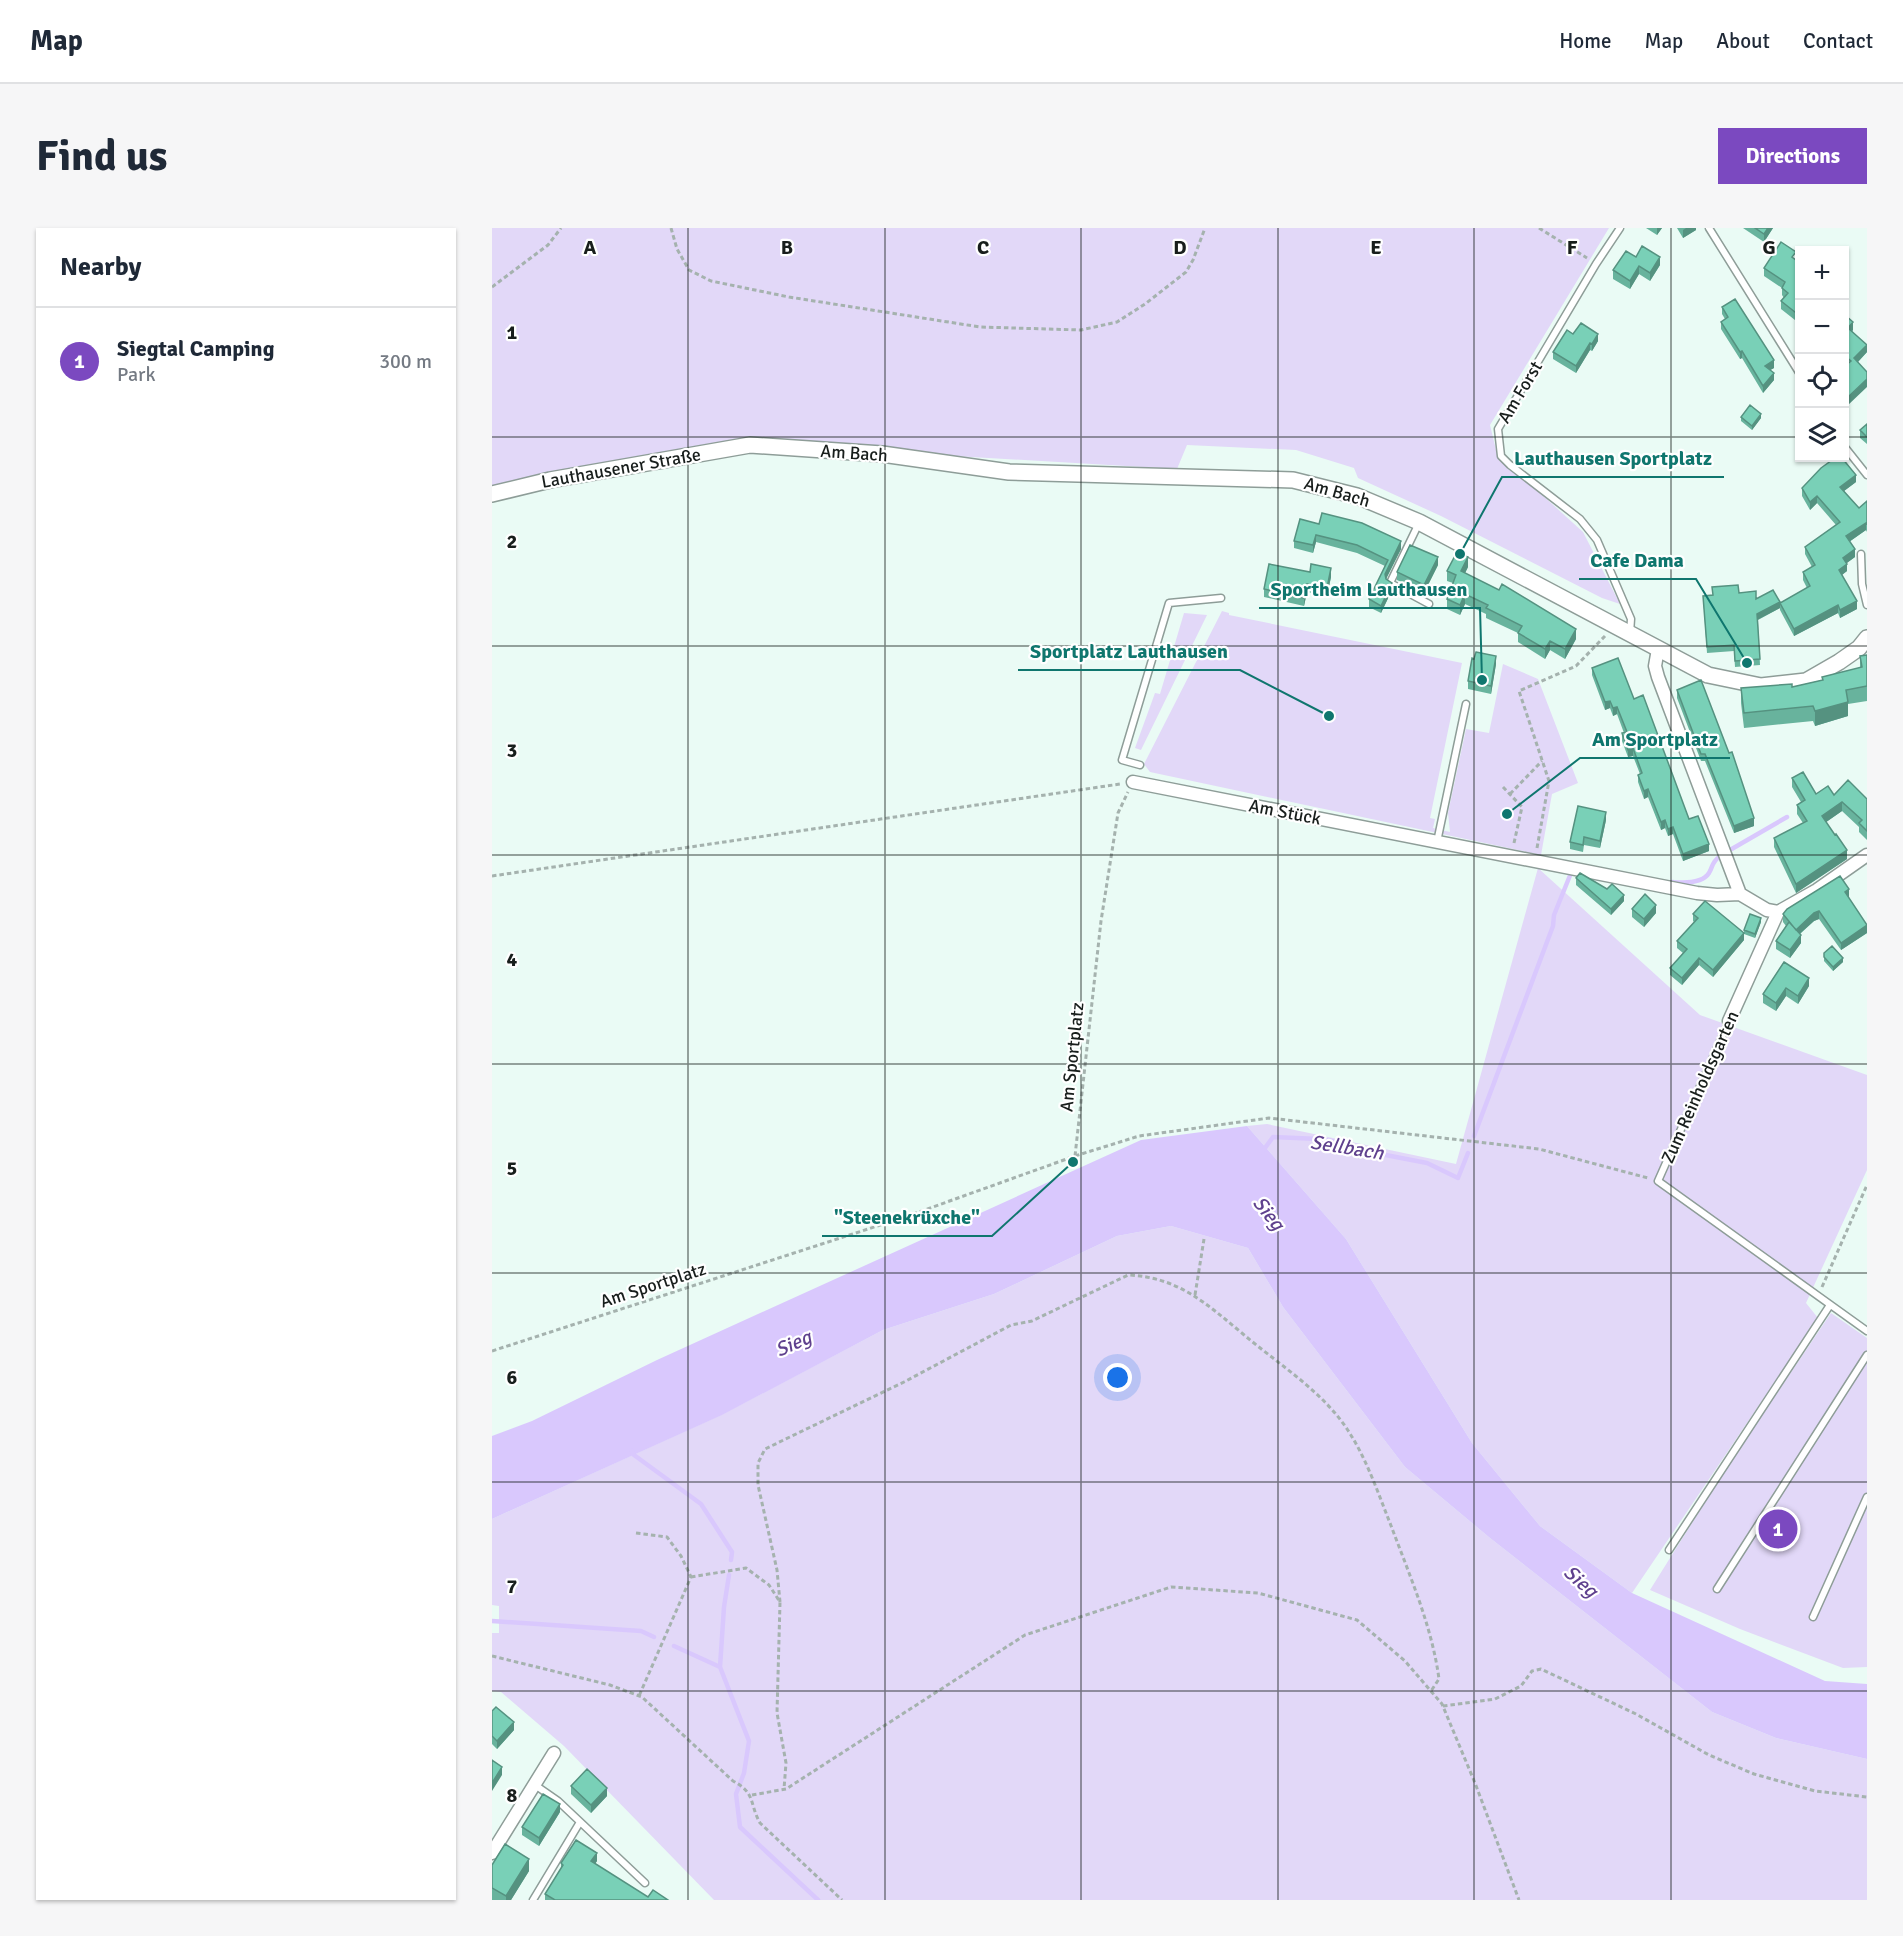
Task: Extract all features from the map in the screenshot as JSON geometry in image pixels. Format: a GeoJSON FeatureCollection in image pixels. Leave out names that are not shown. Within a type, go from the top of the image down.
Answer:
{"type":"FeatureCollection","features":[{"type":"Feature","properties":{"kind":"street","name":"Am Bach"},"geometry":{"type":"LineString","coordinates":[[750,446],[882,454],[1009,472],[1293,480],[1357,496],[1419,522],[1708,675],[1761,686],[1806,681],[1864,644]]}},
{"type":"Feature","properties":{"kind":"street","name":"Lauthausener Straße"},"geometry":{"type":"LineString","coordinates":[[492,494],[550,480],[750,446]]}},
{"type":"Feature","properties":{"kind":"street"},"geometry":{"type":"LineString","coordinates":[[1658,649],[1655,666],[1658,677],[1740,894],[1767,910],[1778,912],[1817,890],[1867,855]]}},
{"type":"Feature","properties":{"kind":"street","name":"Am Stück"},"geometry":{"type":"LineString","coordinates":[[1133,782],[1697,893],[1740,894]]}},
{"type":"Feature","properties":{"kind":"street","name":"Zum Reinholdsgarten"},"geometry":{"type":"LineString","coordinates":[[1729,1022],[1778,912]]}},
{"type":"Feature","properties":{"kind":"street"},"geometry":{"type":"LineString","coordinates":[[492,1853],[554,1753]]}},
{"type":"Feature","properties":{"kind":"lane","name":"Am Forst"},"geometry":{"type":"LineString","coordinates":[[1620,228],[1596,264],[1498,429],[1501,456],[1580,519],[1597,540],[1631,619],[1630,635]]}},
{"type":"Feature","properties":{"kind":"lane"},"geometry":{"type":"LineString","coordinates":[[1709,228],[1795,366]]}},
{"type":"Feature","properties":{"kind":"lane"},"geometry":{"type":"LineString","coordinates":[[1849,451],[1867,475]]}},
{"type":"Feature","properties":{"kind":"lane"},"geometry":{"type":"LineString","coordinates":[[1419,522],[1390,584],[1429,604]]}},
{"type":"Feature","properties":{"kind":"lane"},"geometry":{"type":"LineString","coordinates":[[1862,554],[1862,584],[1867,605]]}},
{"type":"Feature","properties":{"kind":"lane"},"geometry":{"type":"LineString","coordinates":[[1140,765],[1122,760],[1170,603],[1221,598]]}},
{"type":"Feature","properties":{"kind":"lane"},"geometry":{"type":"LineString","coordinates":[[1437,843],[1466,704]]}},
{"type":"Feature","properties":{"kind":"lane","name":"Zum Reinholdsgarten"},"geometry":{"type":"LineString","coordinates":[[1658,1181],[1729,1022]]}},
{"type":"Feature","properties":{"kind":"lane"},"geometry":{"type":"LineString","coordinates":[[1658,1181],[1867,1331]]}},
{"type":"Feature","properties":{"kind":"lane"},"geometry":{"type":"LineString","coordinates":[[1670,1550],[1830,1305]]}},
{"type":"Feature","properties":{"kind":"lane"},"geometry":{"type":"LineString","coordinates":[[1717,1589],[1867,1355]]}},
{"type":"Feature","properties":{"kind":"lane"},"geometry":{"type":"LineString","coordinates":[[1813,1617],[1867,1497]]}},
{"type":"Feature","properties":{"kind":"lane"},"geometry":{"type":"LineString","coordinates":[[534,1785],[558,1801],[645,1883]]}},
{"type":"Feature","properties":{"kind":"lane"},"geometry":{"type":"LineString","coordinates":[[533,1900],[580,1822]]}},
{"type":"Feature","properties":{"kind":"path"},"geometry":{"type":"LineString","coordinates":[[492,287],[548,245],[561,228]]}},
{"type":"Feature","properties":{"kind":"path"},"geometry":{"type":"LineString","coordinates":[[671,228],[677,249],[689,270],[711,281],[789,297],[980,327],[1081,330],[1117,322],[1145,304],[1186,272],[1205,228]]}},
{"type":"Feature","properties":{"kind":"path"},"geometry":{"type":"LineString","coordinates":[[1539,228],[1596,264]]}},
{"type":"Feature","properties":{"kind":"path"},"geometry":{"type":"LineString","coordinates":[[1535,862],[1548,782],[1520,691],[1576,666],[1614,626]]}},
{"type":"Feature","properties":{"kind":"path"},"geometry":{"type":"LineString","coordinates":[[1510,794],[1542,761]]}},
{"type":"Feature","properties":{"kind":"path"},"geometry":{"type":"LineString","coordinates":[[492,876],[1133,782]]}},
{"type":"Feature","properties":{"kind":"path","name":"Am Sportplatz"},"geometry":{"type":"LineString","coordinates":[[492,1351],[905,1217],[1075,1156],[1101,921],[1118,813],[1133,782]]}},
{"type":"Feature","properties":{"kind":"path"},"geometry":{"type":"LineString","coordinates":[[1503,787],[1522,807],[1511,857]]}},
{"type":"Feature","properties":{"kind":"path","name":"Zum Reinholdsgarten"},"geometry":{"type":"LineString","coordinates":[[1075,1156],[1139,1136],[1269,1118],[1539,1149],[1658,1181]]}},
{"type":"Feature","properties":{"kind":"path"},"geometry":{"type":"LineString","coordinates":[[1818,1297],[1867,1185]]}},
{"type":"Feature","properties":{"kind":"path"},"geometry":{"type":"LineString","coordinates":[[1195,1295],[1204,1239]]}},
{"type":"Feature","properties":{"kind":"path"},"geometry":{"type":"LineString","coordinates":[[784,1790],[786,1763],[777,1713],[780,1602],[777,1570],[758,1485],[758,1463],[765,1449],[904,1382],[1011,1325],[1032,1321],[1128,1275],[1141,1275],[1172,1283],[1195,1295],[1314,1393],[1349,1431],[1366,1464],[1409,1574],[1436,1655],[1439,1679],[1431,1691]]}},
{"type":"Feature","properties":{"kind":"path"},"geometry":{"type":"LineString","coordinates":[[636,1533],[667,1537],[681,1556],[691,1577],[639,1696]]}},
{"type":"Feature","properties":{"kind":"path"},"geometry":{"type":"LineString","coordinates":[[691,1577],[746,1568],[769,1585],[780,1602]]}},
{"type":"Feature","properties":{"kind":"path"},"geometry":{"type":"LineString","coordinates":[[752,1795],[784,1790],[1025,1635],[1171,1587],[1258,1593],[1358,1620],[1405,1661],[1431,1691],[1443,1706],[1519,1900]]}},
{"type":"Feature","properties":{"kind":"path"},"geometry":{"type":"LineString","coordinates":[[492,1656],[610,1685],[639,1696],[733,1781],[744,1786],[752,1795],[755,1813],[760,1823],[842,1900]]}},
{"type":"Feature","properties":{"kind":"path"},"geometry":{"type":"LineString","coordinates":[[1443,1706],[1495,1699],[1521,1686],[1532,1671],[1541,1669],[1636,1714],[1709,1755],[1754,1774],[1815,1791],[1867,1797]]}},
{"type":"Feature","properties":{"kind":"shaded area"},"geometry":{"type":"Polygon","coordinates":[[[492,228],[1609,228],[1490,425],[1497,454],[1583,532],[1620,604],[1602,598],[1441,516],[1358,478],[1354,468],[1296,450],[1187,445],[1177,469],[750,444],[492,492],[492,228]]]}},
{"type":"Feature","properties":{"kind":"shaded area"},"geometry":{"type":"Polygon","coordinates":[[[1222,611],[1229,615],[1462,663],[1430,818],[1435,819],[1433,828],[1450,832],[1448,813],[1466,729],[1489,733],[1503,664],[1538,679],[1578,783],[1552,794],[1541,855],[1150,772],[1144,764],[1222,611]]]}},
{"type":"Feature","properties":{"kind":"shaded area"},"geometry":{"type":"Polygon","coordinates":[[[1184,613],[1207,615],[1141,750],[1135,748],[1155,693],[1160,694],[1184,613]]]}},
{"type":"Feature","properties":{"kind":"shaded area"},"geometry":{"type":"Polygon","coordinates":[[[1538,868],[1700,1015],[1867,1075],[1867,1170],[1806,1303],[1818,1318],[1632,1593],[1540,1526],[1472,1443],[1346,1239],[1247,1126],[1267,1124],[1456,1164],[1538,868]]]}},
{"type":"Feature","properties":{"kind":"shaded area"},"geometry":{"type":"Polygon","coordinates":[[[1171,1226],[1248,1248],[1283,1307],[1405,1467],[1490,1538],[1712,1712],[1776,1738],[1867,1759],[1867,1900],[714,1900],[564,1746],[501,1692],[492,1691],[492,1633],[499,1633],[499,1606],[492,1605],[492,1519],[721,1415],[883,1330],[994,1294],[1117,1236],[1171,1226]]]}},
{"type":"Feature","properties":{"kind":"shaded area"},"geometry":{"type":"Polygon","coordinates":[[[1831,1313],[1867,1338],[1867,1667],[1843,1668],[1740,1629],[1650,1590],[1727,1467],[1831,1313]]]}},
{"type":"Feature","properties":{"kind":"water","name":"Sieg"},"geometry":{"type":"Polygon","coordinates":[[[1247,1126],[1346,1239],[1472,1443],[1540,1526],[1632,1593],[1825,1681],[1867,1684],[1867,1759],[1776,1738],[1712,1712],[1490,1538],[1405,1467],[1283,1307],[1248,1248],[1171,1226],[1117,1236],[994,1294],[883,1330],[722,1415],[492,1519],[492,1436],[532,1421],[657,1360],[1141,1140],[1247,1126]]]}},
{"type":"Feature","properties":{"kind":"building"},"geometry":{"type":"Polygon","coordinates":[[[1755,228],[1768,228],[1764,234],[1755,228]]]}},
{"type":"Feature","properties":{"kind":"building"},"geometry":{"type":"Polygon","coordinates":[[[1781,242],[1795,251],[1792,257],[1795,259],[1795,312],[1781,301],[1788,293],[1782,288],[1785,282],[1764,268],[1781,242]]]}},
{"type":"Feature","properties":{"kind":"building"},"geometry":{"type":"Polygon","coordinates":[[[1642,246],[1660,257],[1650,273],[1639,266],[1630,281],[1613,270],[1626,251],[1636,257],[1642,246]]]}},
{"type":"Feature","properties":{"kind":"building"},"geometry":{"type":"Polygon","coordinates":[[[1735,299],[1774,360],[1765,366],[1774,373],[1763,386],[1721,322],[1728,317],[1722,307],[1735,299]]]}},
{"type":"Feature","properties":{"kind":"building"},"geometry":{"type":"Polygon","coordinates":[[[1581,323],[1598,334],[1576,366],[1553,352],[1567,330],[1573,334],[1581,323]]]}},
{"type":"Feature","properties":{"kind":"building"},"geometry":{"type":"Polygon","coordinates":[[[1849,329],[1867,345],[1854,358],[1867,372],[1867,379],[1849,396],[1849,363],[1851,361],[1849,359],[1849,329]]]}},
{"type":"Feature","properties":{"kind":"building"},"geometry":{"type":"Polygon","coordinates":[[[1750,405],[1761,414],[1752,426],[1741,417],[1750,405]]]}},
{"type":"Feature","properties":{"kind":"building"},"geometry":{"type":"Polygon","coordinates":[[[1867,424],[1867,437],[1860,430],[1867,424]]]}},
{"type":"Feature","properties":{"kind":"building"},"geometry":{"type":"Polygon","coordinates":[[[1829,462],[1845,462],[1856,475],[1840,487],[1859,508],[1867,501],[1867,524],[1846,536],[1855,549],[1843,558],[1847,564],[1839,570],[1857,601],[1840,610],[1838,605],[1794,629],[1780,603],[1810,586],[1803,572],[1815,565],[1805,547],[1840,522],[1817,496],[1810,502],[1802,488],[1829,462]]]}},
{"type":"Feature","properties":{"kind":"building"},"geometry":{"type":"Polygon","coordinates":[[[1322,513],[1362,523],[1401,541],[1385,574],[1386,579],[1392,583],[1381,606],[1369,599],[1388,560],[1357,545],[1316,535],[1313,545],[1294,541],[1300,519],[1319,524],[1322,513]]]}},
{"type":"Feature","properties":{"kind":"building"},"geometry":{"type":"Polygon","coordinates":[[[1410,545],[1438,557],[1424,585],[1397,572],[1410,545]]]}},
{"type":"Feature","properties":{"kind":"building"},"geometry":{"type":"Polygon","coordinates":[[[1457,552],[1468,557],[1461,571],[1499,590],[1502,584],[1576,629],[1565,649],[1550,641],[1545,649],[1518,633],[1522,626],[1486,608],[1488,605],[1465,594],[1460,605],[1447,599],[1456,575],[1447,571],[1457,552]]]}},
{"type":"Feature","properties":{"kind":"building"},"geometry":{"type":"Polygon","coordinates":[[[1269,564],[1310,572],[1311,564],[1331,568],[1327,588],[1307,584],[1304,598],[1264,589],[1269,564]]]}},
{"type":"Feature","properties":{"kind":"building"},"geometry":{"type":"Polygon","coordinates":[[[1738,585],[1739,593],[1756,591],[1756,599],[1773,590],[1780,602],[1757,614],[1760,659],[1735,661],[1734,645],[1707,647],[1703,596],[1713,595],[1712,587],[1738,585]]]}},
{"type":"Feature","properties":{"kind":"building"},"geometry":{"type":"Polygon","coordinates":[[[1476,652],[1496,656],[1491,686],[1468,681],[1472,658],[1474,659],[1476,652]]]}},
{"type":"Feature","properties":{"kind":"building"},"geometry":{"type":"Polygon","coordinates":[[[1867,655],[1867,686],[1846,690],[1848,702],[1815,711],[1813,706],[1744,713],[1741,688],[1792,684],[1792,687],[1823,680],[1822,677],[1862,667],[1860,656],[1867,655]]]}},
{"type":"Feature","properties":{"kind":"building"},"geometry":{"type":"Polygon","coordinates":[[[1618,658],[1634,699],[1643,695],[1689,819],[1698,816],[1709,844],[1683,854],[1673,827],[1668,829],[1665,820],[1661,822],[1648,789],[1644,791],[1638,775],[1642,773],[1633,748],[1628,750],[1622,733],[1627,732],[1617,707],[1613,708],[1610,701],[1605,702],[1592,668],[1618,658]]]}},
{"type":"Feature","properties":{"kind":"building"},"geometry":{"type":"Polygon","coordinates":[[[1701,680],[1729,753],[1732,752],[1754,818],[1734,826],[1705,754],[1701,754],[1677,690],[1701,680]]]}},
{"type":"Feature","properties":{"kind":"building"},"geometry":{"type":"Polygon","coordinates":[[[1803,772],[1816,794],[1828,786],[1834,795],[1848,780],[1867,799],[1867,831],[1859,823],[1862,820],[1842,802],[1822,816],[1847,850],[1796,884],[1774,838],[1807,821],[1797,805],[1805,800],[1792,778],[1803,772]]]}},
{"type":"Feature","properties":{"kind":"building"},"geometry":{"type":"Polygon","coordinates":[[[1578,806],[1606,812],[1600,841],[1584,837],[1583,845],[1570,842],[1578,806]]]}},
{"type":"Feature","properties":{"kind":"building"},"geometry":{"type":"Polygon","coordinates":[[[1580,873],[1607,889],[1612,884],[1624,895],[1611,909],[1576,878],[1580,873]]]}},
{"type":"Feature","properties":{"kind":"building"},"geometry":{"type":"Polygon","coordinates":[[[1840,876],[1849,889],[1845,892],[1867,925],[1841,943],[1819,911],[1796,930],[1783,914],[1787,909],[1840,876]]]}},
{"type":"Feature","properties":{"kind":"building"},"geometry":{"type":"Polygon","coordinates":[[[1645,894],[1656,905],[1644,919],[1632,909],[1645,894]]]}},
{"type":"Feature","properties":{"kind":"building"},"geometry":{"type":"Polygon","coordinates":[[[1705,901],[1744,933],[1713,970],[1699,958],[1682,978],[1670,968],[1687,949],[1677,941],[1698,918],[1693,914],[1705,901]]]}},
{"type":"Feature","properties":{"kind":"building"},"geometry":{"type":"Polygon","coordinates":[[[1750,914],[1761,918],[1755,934],[1744,930],[1750,914]]]}},
{"type":"Feature","properties":{"kind":"building"},"geometry":{"type":"Polygon","coordinates":[[[1789,922],[1801,935],[1790,950],[1776,941],[1789,922]]]}},
{"type":"Feature","properties":{"kind":"building"},"geometry":{"type":"Polygon","coordinates":[[[1832,946],[1843,958],[1833,967],[1824,957],[1824,953],[1832,946]]]}},
{"type":"Feature","properties":{"kind":"building"},"geometry":{"type":"Polygon","coordinates":[[[1784,962],[1809,978],[1798,996],[1786,988],[1776,1003],[1763,994],[1784,962]]]}},
{"type":"Feature","properties":{"kind":"building"},"geometry":{"type":"Polygon","coordinates":[[[496,1707],[514,1722],[497,1741],[492,1736],[492,1711],[496,1707]]]}},
{"type":"Feature","properties":{"kind":"building"},"geometry":{"type":"Polygon","coordinates":[[[492,1760],[502,1767],[492,1783],[492,1760]]]}},
{"type":"Feature","properties":{"kind":"building"},"geometry":{"type":"Polygon","coordinates":[[[587,1769],[607,1788],[591,1805],[571,1786],[587,1769]]]}},
{"type":"Feature","properties":{"kind":"building"},"geometry":{"type":"Polygon","coordinates":[[[543,1794],[560,1804],[539,1838],[522,1827],[543,1794]]]}},
{"type":"Feature","properties":{"kind":"building"},"geometry":{"type":"Polygon","coordinates":[[[576,1840],[597,1853],[591,1861],[648,1897],[653,1890],[668,1900],[555,1900],[545,1894],[576,1840]]]}},
{"type":"Feature","properties":{"kind":"building"},"geometry":{"type":"Polygon","coordinates":[[[505,1844],[529,1859],[506,1896],[492,1888],[492,1865],[505,1844]]]}},
{"type":"Feature","properties":{"kind":"waterway","name":"Sellbach"},"geometry":{"type":"LineString","coordinates":[[1730,850],[1787,817]]}},
{"type":"Feature","properties":{"kind":"waterway","name":"Sellbach"},"geometry":{"type":"LineString","coordinates":[[1672,882],[1692,882],[1706,877],[1719,857]]}},
{"type":"Feature","properties":{"kind":"waterway","name":"Sellbach"},"geometry":{"type":"LineString","coordinates":[[1474,1136],[1571,873]]}},
{"type":"Feature","properties":{"kind":"waterway","name":"Sellbach"},"geometry":{"type":"LineString","coordinates":[[1262,1152],[1273,1137],[1319,1139],[1427,1163],[1458,1178],[1468,1153]]}},
{"type":"Feature","properties":{"kind":"waterway"},"geometry":{"type":"LineString","coordinates":[[632,1451],[634,1455],[701,1504],[732,1552],[731,1560]]}},
{"type":"Feature","properties":{"kind":"waterway"},"geometry":{"type":"LineString","coordinates":[[720,1667],[724,1607],[729,1575]]}},
{"type":"Feature","properties":{"kind":"waterway"},"geometry":{"type":"LineString","coordinates":[[492,1621],[641,1631],[654,1637]]}},
{"type":"Feature","properties":{"kind":"waterway"},"geometry":{"type":"LineString","coordinates":[[674,1646],[720,1667],[749,1741],[744,1773],[736,1794],[740,1827],[818,1900]]}},
{"type":"Feature","properties":{"kind":"place","name":"Lauthausen Sportplatz"},"geometry":{"type":"Point","coordinates":[1460,554]}},
{"type":"Feature","properties":{"kind":"place","name":"Cafe Dama"},"geometry":{"type":"Point","coordinates":[1747,663]}},
{"type":"Feature","properties":{"kind":"place","name":"Sportheim Lauthausen"},"geometry":{"type":"Point","coordinates":[1482,680]}},
{"type":"Feature","properties":{"kind":"place","name":"Sportplatz Lauthausen"},"geometry":{"type":"Point","coordinates":[1329,716]}},
{"type":"Feature","properties":{"kind":"place","name":"Am Sportplatz"},"geometry":{"type":"Point","coordinates":[1507,814]}},
{"type":"Feature","properties":{"kind":"place","name":"\"Steenekrüxche\""},"geometry":{"type":"Point","coordinates":[1073,1162]}},
{"type":"Feature","properties":{"kind":"place","name":"Siegtal Camping"},"geometry":{"type":"Point","coordinates":[1778,1529]}}]}
